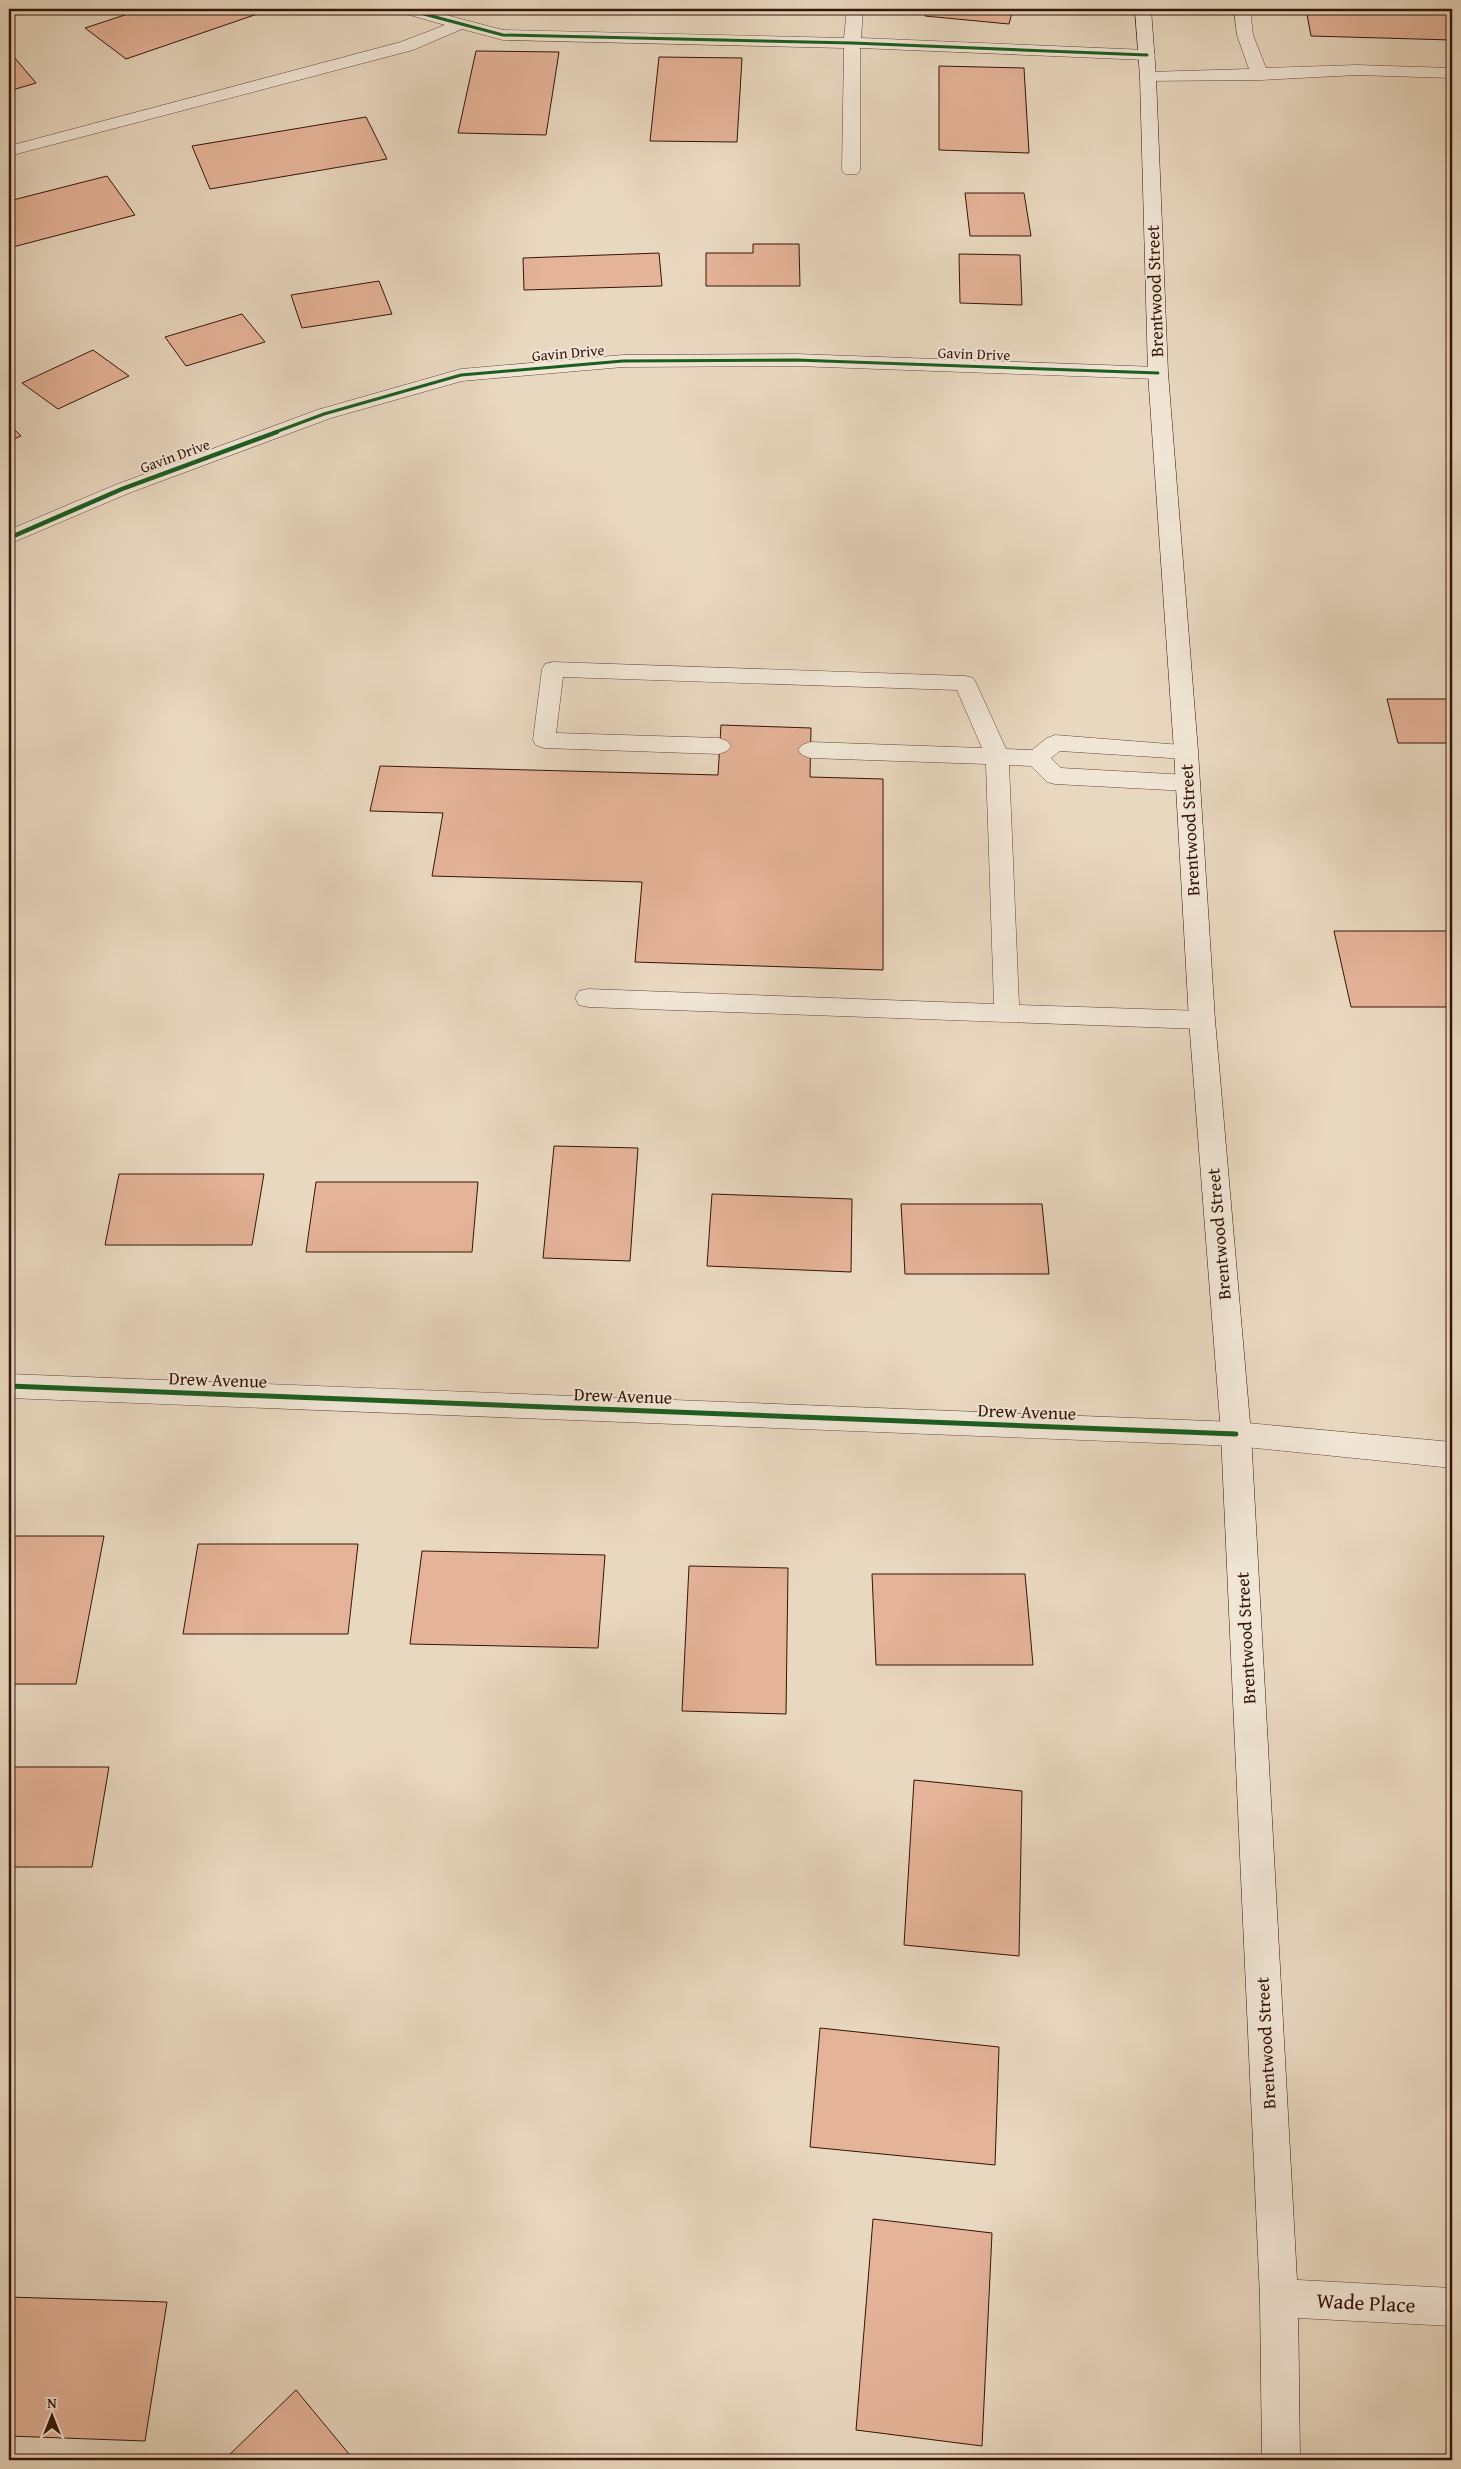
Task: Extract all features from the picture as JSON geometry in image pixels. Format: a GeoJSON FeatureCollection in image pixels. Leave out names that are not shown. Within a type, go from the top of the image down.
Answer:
{"type":"FeatureCollection","features":[{"type":"Feature","properties":{"kind":"street"},"geometry":{"type":"LineString","coordinates":[[405,9],[503,35],[852,43],[1260,75],[1357,70],[1452,73]]}},
{"type":"Feature","properties":{"kind":"street"},"geometry":{"type":"LineString","coordinates":[[851,170],[852,43],[855,9]]}},
{"type":"Feature","properties":{"kind":"street","name":"Brentwood Street"},"geometry":{"type":"LineString","coordinates":[[1143,9],[1147,66],[1158,373],[1186,751],[1202,1020],[1236,1434],[1279,2298],[1282,2460]]}},
{"type":"Feature","properties":{"kind":"street"},"geometry":{"type":"LineString","coordinates":[[1242,9],[1245,34],[1260,75]]}},
{"type":"Feature","properties":{"kind":"street"},"geometry":{"type":"LineString","coordinates":[[9,151],[407,46],[460,24]]}},
{"type":"Feature","properties":{"kind":"street","name":"Gavin Drive"},"geometry":{"type":"LineString","coordinates":[[9,538],[122,489],[324,414],[461,375],[623,361],[796,360],[1158,373]]}},
{"type":"Feature","properties":{"kind":"street"},"geometry":{"type":"LineString","coordinates":[[719,746],[544,740],[553,669],[966,682],[997,756],[1007,1014]]}},
{"type":"Feature","properties":{"kind":"street"},"geometry":{"type":"LineString","coordinates":[[810,750],[1037,758],[1056,743],[1186,751]]}},
{"type":"Feature","properties":{"kind":"street"},"geometry":{"type":"LineString","coordinates":[[1037,758],[1055,776],[1188,783]]}},
{"type":"Feature","properties":{"kind":"street"},"geometry":{"type":"LineString","coordinates":[[588,998],[1202,1020]]}},
{"type":"Feature","properties":{"kind":"street","name":"Drew Avenue"},"geometry":{"type":"LineString","coordinates":[[9,1386],[1236,1434],[1452,1455]]}},
{"type":"Feature","properties":{"kind":"street","name":"Wade Place"},"geometry":{"type":"LineString","coordinates":[[1279,2298],[1452,2307]]}},
{"type":"Feature","properties":{"kind":"building"},"geometry":{"type":"Polygon","coordinates":[[[143,9],[272,9],[126,59],[85,28],[143,9]]]}},
{"type":"Feature","properties":{"kind":"building"},"geometry":{"type":"Polygon","coordinates":[[[927,9],[1013,9],[1009,24],[925,16],[927,9]]]}},
{"type":"Feature","properties":{"kind":"building"},"geometry":{"type":"Polygon","coordinates":[[[1306,9],[1452,9],[1452,40],[1311,36],[1306,9]]]}},
{"type":"Feature","properties":{"kind":"building"},"geometry":{"type":"Polygon","coordinates":[[[9,51],[36,83],[9,91],[9,51]]]}},
{"type":"Feature","properties":{"kind":"building"},"geometry":{"type":"Polygon","coordinates":[[[476,51],[559,52],[546,135],[458,133],[476,51]]]}},
{"type":"Feature","properties":{"kind":"building"},"geometry":{"type":"Polygon","coordinates":[[[659,57],[742,58],[737,142],[650,141],[659,57]]]}},
{"type":"Feature","properties":{"kind":"building"},"geometry":{"type":"Polygon","coordinates":[[[939,66],[1024,68],[1029,153],[939,150],[939,66]]]}},
{"type":"Feature","properties":{"kind":"building"},"geometry":{"type":"Polygon","coordinates":[[[366,117],[387,159],[210,189],[192,146],[366,117]]]}},
{"type":"Feature","properties":{"kind":"building"},"geometry":{"type":"Polygon","coordinates":[[[107,176],[135,215],[9,248],[9,201],[107,176]]]}},
{"type":"Feature","properties":{"kind":"building"},"geometry":{"type":"Polygon","coordinates":[[[965,193],[1024,193],[1031,236],[970,236],[965,193]]]}},
{"type":"Feature","properties":{"kind":"building"},"geometry":{"type":"Polygon","coordinates":[[[753,244],[799,244],[800,286],[706,286],[706,253],[753,253],[753,244]]]}},
{"type":"Feature","properties":{"kind":"building"},"geometry":{"type":"Polygon","coordinates":[[[659,253],[662,286],[524,290],[523,258],[659,253]]]}},
{"type":"Feature","properties":{"kind":"building"},"geometry":{"type":"Polygon","coordinates":[[[959,254],[1020,255],[1022,305],[960,303],[959,254]]]}},
{"type":"Feature","properties":{"kind":"building"},"geometry":{"type":"Polygon","coordinates":[[[379,281],[392,314],[302,328],[291,295],[379,281]]]}},
{"type":"Feature","properties":{"kind":"building"},"geometry":{"type":"Polygon","coordinates":[[[242,314],[265,342],[186,366],[165,337],[242,314]]]}},
{"type":"Feature","properties":{"kind":"building"},"geometry":{"type":"Polygon","coordinates":[[[93,350],[129,376],[58,409],[22,383],[93,350]]]}},
{"type":"Feature","properties":{"kind":"building"},"geometry":{"type":"Polygon","coordinates":[[[9,424],[21,436],[9,441],[9,424]]]}},
{"type":"Feature","properties":{"kind":"building"},"geometry":{"type":"Polygon","coordinates":[[[1387,699],[1452,699],[1452,743],[1398,743],[1387,699]]]}},
{"type":"Feature","properties":{"kind":"building"},"geometry":{"type":"Polygon","coordinates":[[[721,725],[811,728],[810,777],[883,779],[883,970],[635,962],[642,882],[432,876],[443,813],[370,811],[380,766],[718,775],[721,725]]]}},
{"type":"Feature","properties":{"kind":"building"},"geometry":{"type":"Polygon","coordinates":[[[1334,931],[1452,931],[1452,1007],[1351,1007],[1334,931]]]}},
{"type":"Feature","properties":{"kind":"building"},"geometry":{"type":"Polygon","coordinates":[[[554,1146],[638,1148],[630,1261],[543,1258],[554,1146]]]}},
{"type":"Feature","properties":{"kind":"building"},"geometry":{"type":"Polygon","coordinates":[[[119,1174],[264,1174],[252,1245],[105,1245],[119,1174]]]}},
{"type":"Feature","properties":{"kind":"building"},"geometry":{"type":"Polygon","coordinates":[[[316,1182],[478,1182],[472,1252],[306,1252],[316,1182]]]}},
{"type":"Feature","properties":{"kind":"building"},"geometry":{"type":"Polygon","coordinates":[[[712,1194],[852,1199],[851,1272],[707,1266],[712,1194]]]}},
{"type":"Feature","properties":{"kind":"building"},"geometry":{"type":"Polygon","coordinates":[[[901,1204],[1042,1204],[1049,1274],[905,1274],[901,1204]]]}},
{"type":"Feature","properties":{"kind":"building"},"geometry":{"type":"Polygon","coordinates":[[[9,1536],[104,1536],[76,1684],[9,1684],[9,1536]]]}},
{"type":"Feature","properties":{"kind":"building"},"geometry":{"type":"Polygon","coordinates":[[[198,1544],[358,1544],[348,1634],[183,1634],[198,1544]]]}},
{"type":"Feature","properties":{"kind":"building"},"geometry":{"type":"Polygon","coordinates":[[[422,1551],[605,1555],[598,1648],[410,1644],[422,1551]]]}},
{"type":"Feature","properties":{"kind":"building"},"geometry":{"type":"Polygon","coordinates":[[[689,1566],[788,1568],[786,1714],[682,1711],[689,1566]]]}},
{"type":"Feature","properties":{"kind":"building"},"geometry":{"type":"Polygon","coordinates":[[[872,1574],[1025,1574],[1033,1665],[876,1665],[872,1574]]]}},
{"type":"Feature","properties":{"kind":"building"},"geometry":{"type":"Polygon","coordinates":[[[9,1767],[109,1767],[92,1867],[9,1867],[9,1767]]]}},
{"type":"Feature","properties":{"kind":"building"},"geometry":{"type":"Polygon","coordinates":[[[914,1780],[1022,1791],[1019,1956],[904,1945],[914,1780]]]}},
{"type":"Feature","properties":{"kind":"building"},"geometry":{"type":"Polygon","coordinates":[[[820,2028],[999,2047],[995,2165],[810,2147],[820,2028]]]}},
{"type":"Feature","properties":{"kind":"building"},"geometry":{"type":"Polygon","coordinates":[[[873,2219],[992,2233],[982,2446],[856,2430],[873,2219]]]}},
{"type":"Feature","properties":{"kind":"building"},"geometry":{"type":"Polygon","coordinates":[[[9,2297],[167,2302],[145,2441],[9,2436],[9,2297]]]}},
{"type":"Feature","properties":{"kind":"building"},"geometry":{"type":"Polygon","coordinates":[[[296,2390],[354,2460],[224,2460],[296,2390]]]}},
{"type":"Feature","properties":{"kind":"cycle path"},"geometry":{"type":"LineString","coordinates":[[405,9],[503,35],[852,43],[1147,55]]}},
{"type":"Feature","properties":{"kind":"cycle path"},"geometry":{"type":"LineString","coordinates":[[9,538],[122,489],[324,414],[461,375],[623,361],[796,360],[1158,373]]}},
{"type":"Feature","properties":{"kind":"cycle path"},"geometry":{"type":"LineString","coordinates":[[9,1386],[1236,1434]]}}]}
